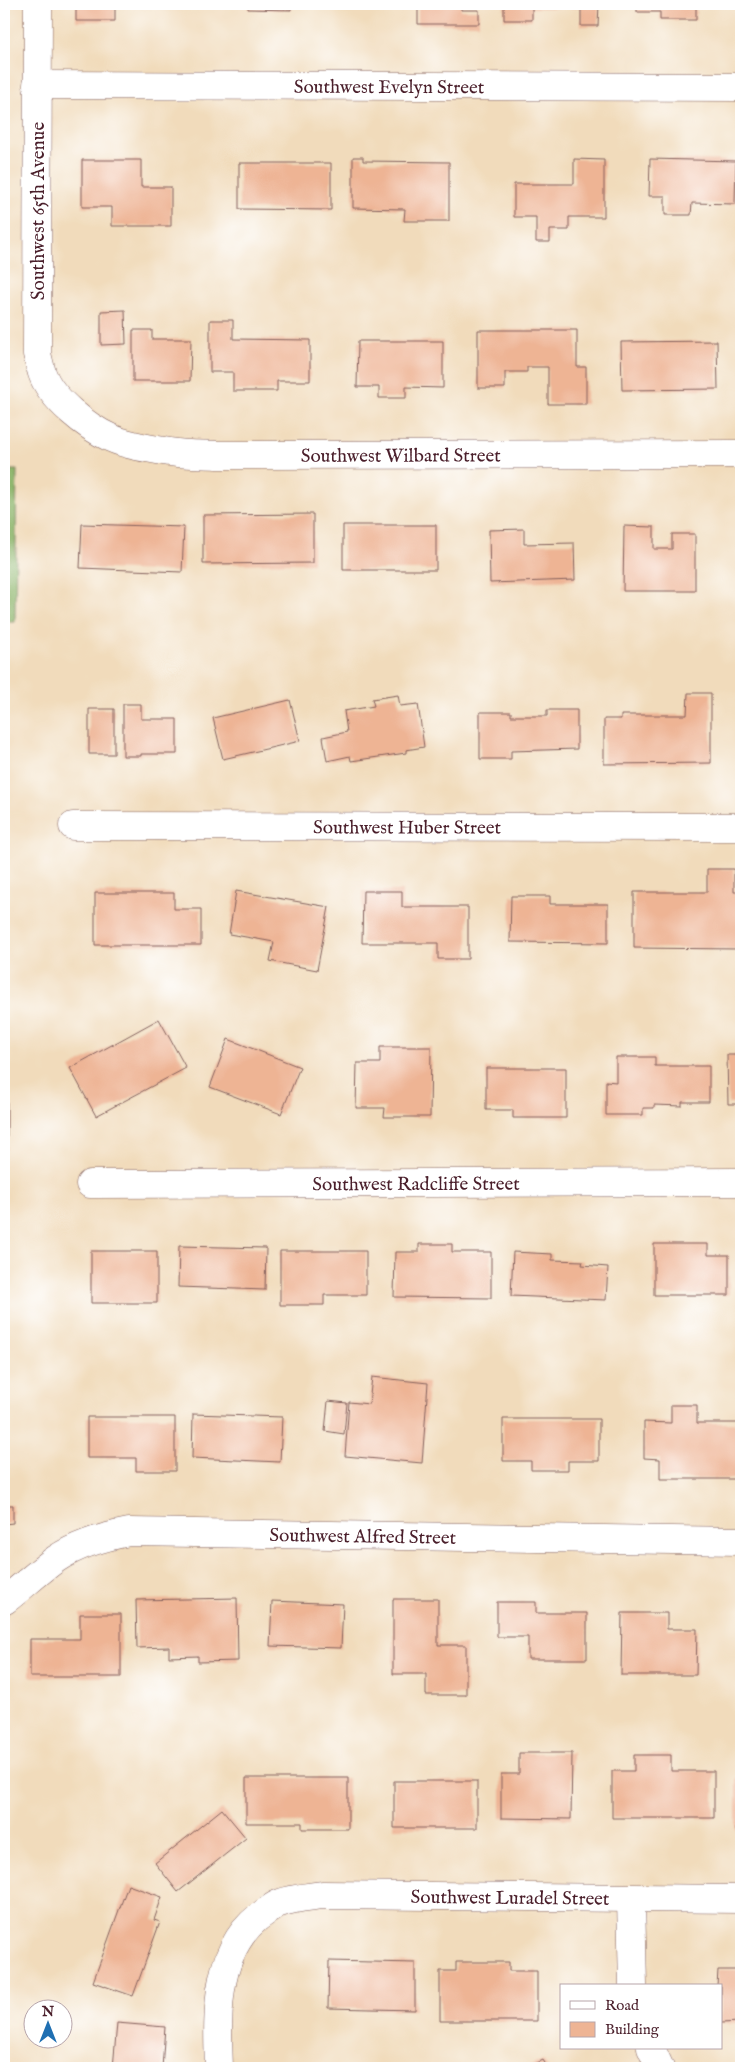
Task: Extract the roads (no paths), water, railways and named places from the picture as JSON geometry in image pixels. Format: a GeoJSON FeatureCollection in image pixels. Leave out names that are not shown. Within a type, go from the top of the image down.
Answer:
{"type":"FeatureCollection","features":[{"type":"Feature","properties":{"kind":"street","name":"Southwest 65th Avenue"},"geometry":{"type":"LineString","coordinates":[[38,4],[37,354],[42,374],[53,392],[69,409]]}},
{"type":"Feature","properties":{"kind":"street","name":"Southwest Evelyn Street"},"geometry":{"type":"LineString","coordinates":[[37,84],[741,87]]}},
{"type":"Feature","properties":{"kind":"street","name":"Southwest Wilbard Street"},"geometry":{"type":"LineString","coordinates":[[69,409],[111,438],[172,452],[220,455],[741,454]]}},
{"type":"Feature","properties":{"kind":"street","name":"Southwest Huber Street"},"geometry":{"type":"LineString","coordinates":[[73,826],[741,827]]}},
{"type":"Feature","properties":{"kind":"street","name":"Southwest Radcliffe Street"},"geometry":{"type":"LineString","coordinates":[[90,1184],[741,1182]]}},
{"type":"Feature","properties":{"kind":"street","name":"Southwest Alfred Street"},"geometry":{"type":"LineString","coordinates":[[4,1601],[56,1560],[77,1547],[104,1537],[129,1532],[741,1540]]}},
{"type":"Feature","properties":{"kind":"street","name":"Southwest Luradel Street"},"geometry":{"type":"LineString","coordinates":[[219,2068],[218,2027],[223,1974],[237,1938],[256,1917],[280,1903],[322,1895],[741,1900]]}},
{"type":"Feature","properties":{"kind":"street"},"geometry":{"type":"LineString","coordinates":[[631,1899],[633,1984]]}},
{"type":"Feature","properties":{"kind":"street"},"geometry":{"type":"LineString","coordinates":[[652,2050],[660,2068]]}}]}
